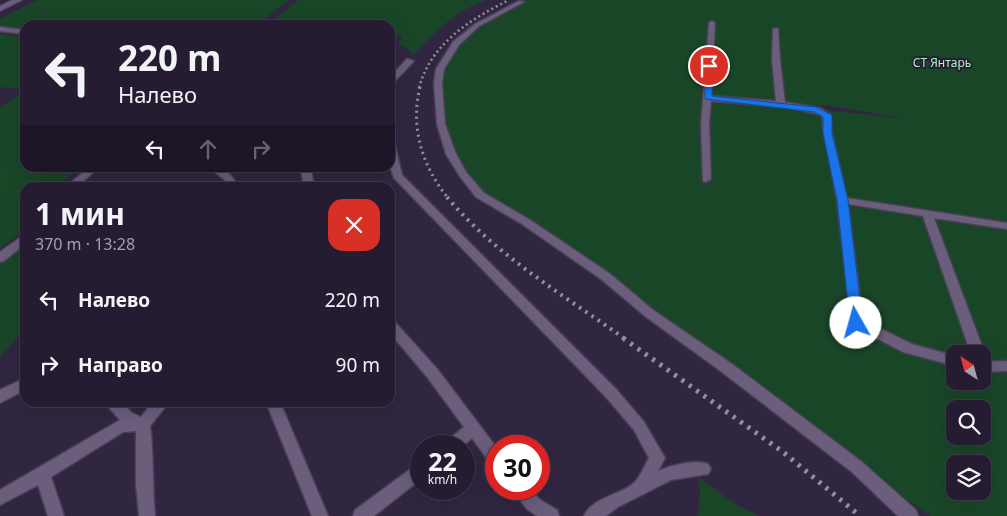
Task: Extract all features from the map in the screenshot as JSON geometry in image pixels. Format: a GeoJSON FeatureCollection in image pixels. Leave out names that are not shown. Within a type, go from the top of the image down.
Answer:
{"type":"FeatureCollection","features":[{"type":"Feature","properties":{"kind":"main road"},"geometry":{"type":"LineString","coordinates":[[0,10],[18,0]]}},
{"type":"Feature","properties":{"kind":"street"},"geometry":{"type":"LineString","coordinates":[[521,2],[477,25],[456,44],[440,69],[438,83],[440,124],[451,154],[462,174],[480,195],[526,222],[605,276],[649,313],[727,368],[857,467],[910,516]]}},
{"type":"Feature","properties":{"kind":"street"},"geometry":{"type":"LineString","coordinates":[[706,179],[705,124],[712,23]]}},
{"type":"Feature","properties":{"kind":"street"},"geometry":{"type":"LineString","coordinates":[[0,29],[20,31]]}},
{"type":"Feature","properties":{"kind":"street"},"geometry":{"type":"LineString","coordinates":[[776,29],[776,60],[781,105]]}},
{"type":"Feature","properties":{"kind":"street"},"geometry":{"type":"LineString","coordinates":[[395,77],[410,62]]}},
{"type":"Feature","properties":{"kind":"street"},"geometry":{"type":"LineString","coordinates":[[708,98],[781,105],[816,110],[827,115],[828,133],[842,200],[856,323],[908,348],[946,359]]}},
{"type":"Feature","properties":{"kind":"street"},"geometry":{"type":"LineString","coordinates":[[395,167],[397,176],[545,324],[562,344],[611,393],[639,426],[657,458],[641,486]]}},
{"type":"Feature","properties":{"kind":"street"},"geometry":{"type":"LineString","coordinates":[[77,182],[88,172]]}},
{"type":"Feature","properties":{"kind":"street"},"geometry":{"type":"LineString","coordinates":[[220,172],[230,182]]}},
{"type":"Feature","properties":{"kind":"street"},"geometry":{"type":"LineString","coordinates":[[842,200],[1007,226]]}},
{"type":"Feature","properties":{"kind":"street"},"geometry":{"type":"LineString","coordinates":[[927,213],[975,345]]}},
{"type":"Feature","properties":{"kind":"street"},"geometry":{"type":"LineString","coordinates":[[0,258],[20,242]]}},
{"type":"Feature","properties":{"kind":"street"},"geometry":{"type":"LineString","coordinates":[[395,330],[433,374],[485,445]]}},
{"type":"Feature","properties":{"kind":"street"},"geometry":{"type":"LineString","coordinates":[[991,367],[1007,366]]}},
{"type":"Feature","properties":{"kind":"street"},"geometry":{"type":"LineString","coordinates":[[0,397],[20,387]]}},
{"type":"Feature","properties":{"kind":"street"},"geometry":{"type":"LineString","coordinates":[[116,407],[127,417],[143,424]]}},
{"type":"Feature","properties":{"kind":"street"},"geometry":{"type":"LineString","coordinates":[[0,498],[120,426],[143,424],[158,407]]}},
{"type":"Feature","properties":{"kind":"street"},"geometry":{"type":"LineString","coordinates":[[275,407],[320,516]]}},
{"type":"Feature","properties":{"kind":"street"},"geometry":{"type":"LineString","coordinates":[[143,424],[145,444],[144,484],[147,516]]}},
{"type":"Feature","properties":{"kind":"street"},"geometry":{"type":"LineString","coordinates":[[466,435],[473,430]]}},
{"type":"Feature","properties":{"kind":"street"},"geometry":{"type":"LineString","coordinates":[[592,516],[612,502],[669,472],[703,469]]}},
{"type":"Feature","properties":{"kind":"street"},"geometry":{"type":"LineString","coordinates":[[42,474],[56,516]]}},
{"type":"Feature","properties":{"kind":"street"},"geometry":{"type":"LineString","coordinates":[[361,516],[410,478]]}},
{"type":"Feature","properties":{"kind":"street"},"geometry":{"type":"LineString","coordinates":[[530,500],[551,516]]}},
{"type":"Feature","properties":{"kind":"green space"},"geometry":{"type":"Polygon","coordinates":[[[37,0],[289,0],[263,20],[20,20],[20,28],[0,26],[0,19],[37,0]]]}},
{"type":"Feature","properties":{"kind":"green space"},"geometry":{"type":"Polygon","coordinates":[[[299,0],[486,0],[455,16],[413,55],[407,48],[398,44],[402,37],[395,35],[395,20],[273,20],[299,0]]]}},
{"type":"Feature","properties":{"kind":"green space","name":"СТ Янтарь"},"geometry":{"type":"Polygon","coordinates":[[[525,0],[1007,0],[1007,516],[930,516],[480,195],[451,154],[438,90],[440,69],[456,44],[477,25],[525,0]],[[728,100],[909,119],[831,106],[728,100]]]}},
{"type":"Feature","properties":{"kind":"green space"},"geometry":{"type":"Polygon","coordinates":[[[0,34],[20,36],[20,89],[0,87],[0,34]]]}},
{"type":"Feature","properties":{"kind":"green space"},"geometry":{"type":"Polygon","coordinates":[[[20,94],[20,172],[75,172],[62,182],[20,182],[20,234],[0,248],[0,107],[20,94]]]}},
{"type":"Feature","properties":{"kind":"green space"},"geometry":{"type":"Polygon","coordinates":[[[20,241],[20,335],[0,357],[0,257],[20,241]]]}},
{"type":"Feature","properties":{"kind":"green space"},"geometry":{"type":"Polygon","coordinates":[[[698,477],[737,505],[759,516],[698,516],[700,491],[698,477]]]}},
{"type":"Feature","properties":{"kind":"railway"},"geometry":{"type":"LineString","coordinates":[[419,88],[433,58],[454,34],[481,15],[509,0]]}},
{"type":"Feature","properties":{"kind":"railway"},"geometry":{"type":"LineString","coordinates":[[420,87],[417,117],[421,146],[431,173],[448,198]]}},
{"type":"Feature","properties":{"kind":"railway"},"geometry":{"type":"LineString","coordinates":[[447,197],[487,238],[509,256],[625,339]]}},
{"type":"Feature","properties":{"kind":"railway"},"geometry":{"type":"LineString","coordinates":[[623,338],[783,452],[860,516]]}},
{"type":"Feature","properties":{"kind":"route"},"geometry":{"type":"LineString","coordinates":[[709,66],[708,98],[816,110],[827,115],[828,133],[842,200],[856,323]]}}]}
